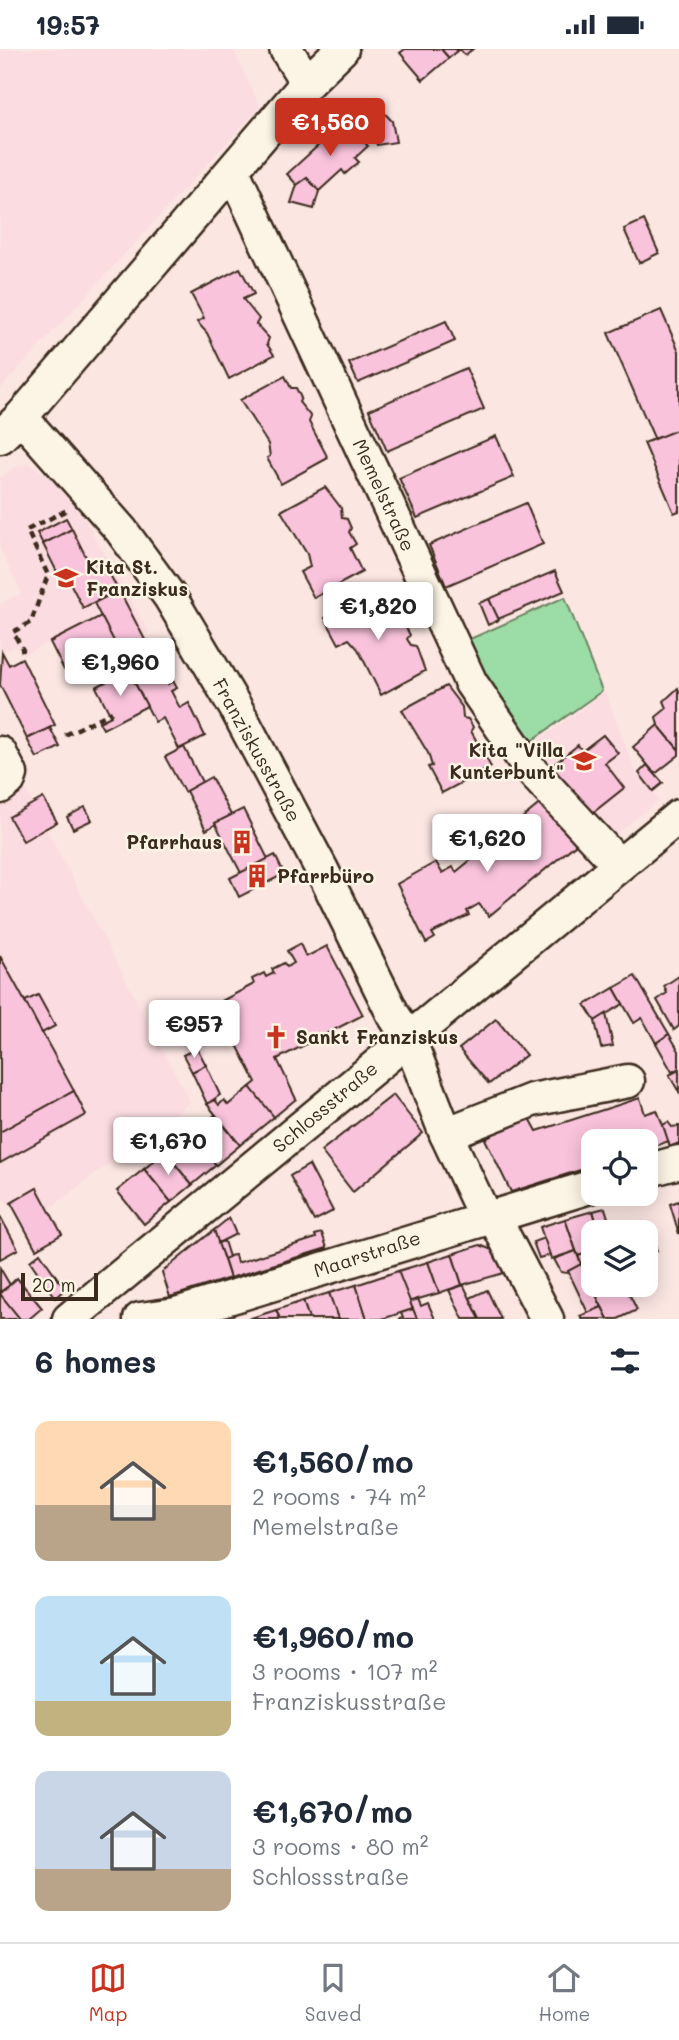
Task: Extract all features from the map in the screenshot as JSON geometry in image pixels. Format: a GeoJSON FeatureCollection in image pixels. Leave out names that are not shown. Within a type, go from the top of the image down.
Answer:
{"type":"FeatureCollection","features":[{"type":"Feature","properties":{"kind":"street"},"geometry":{"type":"LineString","coordinates":[[286,49],[307,83]]}},
{"type":"Feature","properties":{"kind":"street"},"geometry":{"type":"LineString","coordinates":[[11,427],[307,83],[342,49]]}},
{"type":"Feature","properties":{"kind":"street","name":"Memelstraße"},"geometry":{"type":"LineString","coordinates":[[233,171],[471,683],[530,769],[619,865]]}},
{"type":"Feature","properties":{"kind":"street","name":"Franziskusstraße"},"geometry":{"type":"LineString","coordinates":[[11,427],[91,498],[121,530],[170,597],[316,858],[393,1014],[409,1039],[446,1134],[547,1319]]}},
{"type":"Feature","properties":{"kind":"street"},"geometry":{"type":"LineString","coordinates":[[0,753],[11,774],[9,780],[0,787]]}},
{"type":"Feature","properties":{"kind":"street","name":"Schlossstraße"},"geometry":{"type":"LineString","coordinates":[[69,1319],[679,816]]}},
{"type":"Feature","properties":{"kind":"street"},"geometry":{"type":"LineString","coordinates":[[446,1134],[532,1100],[628,1081]]}},
{"type":"Feature","properties":{"kind":"street"},"geometry":{"type":"LineString","coordinates":[[658,1167],[679,1161]]}},
{"type":"Feature","properties":{"kind":"street","name":"Maarstraße"},"geometry":{"type":"LineString","coordinates":[[140,1319],[176,1314],[581,1189]]}},
{"type":"Feature","properties":{"kind":"path"},"geometry":{"type":"LineString","coordinates":[[20,650],[13,632],[31,622],[48,575],[27,530],[91,498]]}},
{"type":"Feature","properties":{"kind":"path"},"geometry":{"type":"LineString","coordinates":[[65,734],[113,712]]}},
{"type":"Feature","properties":{"kind":"shaded area"},"geometry":{"type":"Polygon","coordinates":[[[0,49],[233,49],[260,107],[0,389],[0,49]]]}},
{"type":"Feature","properties":{"kind":"shaded area","name":"Kita St. Franziskus"},"geometry":{"type":"Polygon","coordinates":[[[29,463],[51,479],[79,510],[149,632],[117,649],[114,640],[63,665],[51,641],[23,655],[17,645],[0,654],[0,604],[22,593],[0,549],[0,478],[14,468],[29,463]]]}},
{"type":"Feature","properties":{"kind":"shaded area","name":"Kita \"Villa Kunterbunt\""},"geometry":{"type":"Polygon","coordinates":[[[605,692],[636,773],[659,800],[606,842],[527,749],[605,692]]]}},
{"type":"Feature","properties":{"kind":"shaded area"},"geometry":{"type":"Polygon","coordinates":[[[0,741],[190,1102],[30,1223],[0,1196],[0,741]]]}},
{"type":"Feature","properties":{"kind":"green space"},"geometry":{"type":"Polygon","coordinates":[[[565,597],[602,691],[527,744],[461,643],[565,597]]]}},
{"type":"Feature","properties":{"kind":"building"},"geometry":{"type":"Polygon","coordinates":[[[405,49],[441,49],[449,58],[423,80],[400,53],[405,49]]]}},
{"type":"Feature","properties":{"kind":"building"},"geometry":{"type":"Polygon","coordinates":[[[441,49],[459,49],[449,58],[441,49]]]}},
{"type":"Feature","properties":{"kind":"building"},"geometry":{"type":"Polygon","coordinates":[[[459,49],[473,49],[465,55],[459,49]]]}},
{"type":"Feature","properties":{"kind":"building"},"geometry":{"type":"Polygon","coordinates":[[[372,100],[392,121],[396,142],[377,145],[374,137],[366,138],[357,127],[353,130],[347,123],[372,100]]]}},
{"type":"Feature","properties":{"kind":"building"},"geometry":{"type":"Polygon","coordinates":[[[345,121],[368,146],[355,158],[359,162],[345,174],[342,170],[319,191],[307,178],[298,186],[287,174],[345,121]]]}},
{"type":"Feature","properties":{"kind":"building"},"geometry":{"type":"Polygon","coordinates":[[[307,178],[319,191],[314,209],[291,203],[297,185],[307,178]]]}},
{"type":"Feature","properties":{"kind":"building"},"geometry":{"type":"Polygon","coordinates":[[[644,220],[659,253],[639,263],[624,229],[644,220]]]}},
{"type":"Feature","properties":{"kind":"building"},"geometry":{"type":"Polygon","coordinates":[[[240,268],[254,294],[243,299],[259,319],[256,324],[269,338],[267,344],[274,355],[229,379],[207,333],[197,322],[204,318],[191,294],[240,268]]]}},
{"type":"Feature","properties":{"kind":"building"},"geometry":{"type":"Polygon","coordinates":[[[661,310],[679,351],[679,429],[655,440],[608,333],[661,310]]]}},
{"type":"Feature","properties":{"kind":"building"},"geometry":{"type":"Polygon","coordinates":[[[446,321],[455,341],[358,383],[349,363],[446,321]]]}},
{"type":"Feature","properties":{"kind":"building"},"geometry":{"type":"Polygon","coordinates":[[[466,368],[484,409],[387,451],[369,410],[466,368]]]}},
{"type":"Feature","properties":{"kind":"building"},"geometry":{"type":"Polygon","coordinates":[[[285,376],[291,388],[296,388],[301,398],[299,402],[311,417],[309,422],[328,458],[281,484],[267,458],[270,456],[268,444],[240,400],[285,376]]]}},
{"type":"Feature","properties":{"kind":"building"},"geometry":{"type":"Polygon","coordinates":[[[679,429],[679,511],[674,513],[644,443],[679,429]]]}},
{"type":"Feature","properties":{"kind":"building"},"geometry":{"type":"Polygon","coordinates":[[[496,436],[514,477],[417,518],[399,478],[496,436]]]}},
{"type":"Feature","properties":{"kind":"building"},"geometry":{"type":"Polygon","coordinates":[[[325,487],[341,508],[342,518],[347,519],[351,528],[349,532],[356,544],[350,548],[362,572],[314,598],[300,572],[310,567],[307,554],[281,511],[325,487]]]}},
{"type":"Feature","properties":{"kind":"building"},"geometry":{"type":"Polygon","coordinates":[[[526,503],[543,544],[446,586],[429,545],[526,503]]]}},
{"type":"Feature","properties":{"kind":"building"},"geometry":{"type":"Polygon","coordinates":[[[66,518],[72,529],[43,544],[37,533],[66,518]]]}},
{"type":"Feature","properties":{"kind":"building"},"geometry":{"type":"Polygon","coordinates":[[[72,529],[90,565],[102,559],[118,590],[83,608],[67,577],[61,580],[43,544],[72,529]]]}},
{"type":"Feature","properties":{"kind":"building"},"geometry":{"type":"Polygon","coordinates":[[[555,571],[564,591],[498,619],[489,599],[555,571]]]}},
{"type":"Feature","properties":{"kind":"building"},"geometry":{"type":"Polygon","coordinates":[[[119,590],[154,657],[128,670],[94,603],[119,590]]]}},
{"type":"Feature","properties":{"kind":"building"},"geometry":{"type":"Polygon","coordinates":[[[373,593],[387,617],[394,614],[400,625],[405,626],[410,635],[407,639],[411,645],[416,646],[425,671],[381,695],[358,649],[349,639],[339,644],[325,618],[373,593]]]}},
{"type":"Feature","properties":{"kind":"building"},"geometry":{"type":"Polygon","coordinates":[[[489,599],[499,620],[488,625],[479,603],[489,599]]]}},
{"type":"Feature","properties":{"kind":"building"},"geometry":{"type":"Polygon","coordinates":[[[101,616],[115,643],[64,670],[50,642],[101,616]]]}},
{"type":"Feature","properties":{"kind":"building"},"geometry":{"type":"Polygon","coordinates":[[[2,652],[9,665],[22,658],[55,725],[27,739],[0,685],[2,652]]]}},
{"type":"Feature","properties":{"kind":"building"},"geometry":{"type":"Polygon","coordinates":[[[154,657],[168,684],[173,681],[177,688],[171,691],[180,708],[189,703],[205,736],[179,749],[163,718],[155,722],[128,670],[154,657]]]}},
{"type":"Feature","properties":{"kind":"building"},"geometry":{"type":"Polygon","coordinates":[[[128,670],[147,706],[103,729],[99,722],[111,716],[96,687],[128,670]]]}},
{"type":"Feature","properties":{"kind":"building"},"geometry":{"type":"Polygon","coordinates":[[[446,686],[462,707],[463,718],[468,719],[473,727],[471,731],[491,767],[442,793],[428,767],[432,766],[428,753],[402,710],[446,686]]]}},
{"type":"Feature","properties":{"kind":"building"},"geometry":{"type":"Polygon","coordinates":[[[678,688],[679,750],[658,725],[656,717],[667,708],[664,701],[678,688]]]}},
{"type":"Feature","properties":{"kind":"building"},"geometry":{"type":"Polygon","coordinates":[[[658,725],[679,750],[679,755],[655,774],[633,747],[658,725]]]}},
{"type":"Feature","properties":{"kind":"building"},"geometry":{"type":"Polygon","coordinates":[[[50,728],[60,747],[37,758],[27,739],[50,728]]]}},
{"type":"Feature","properties":{"kind":"building"},"geometry":{"type":"Polygon","coordinates":[[[603,735],[618,753],[605,763],[624,788],[590,815],[552,766],[578,745],[582,751],[603,735]]]}},
{"type":"Feature","properties":{"kind":"building"},"geometry":{"type":"Polygon","coordinates":[[[184,747],[202,782],[184,792],[165,757],[184,747]]]}},
{"type":"Feature","properties":{"kind":"building"},"geometry":{"type":"Polygon","coordinates":[[[647,765],[663,783],[653,791],[639,773],[647,765]]]}},
{"type":"Feature","properties":{"kind":"building"},"geometry":{"type":"Polygon","coordinates":[[[211,777],[231,815],[206,830],[186,791],[211,777]]]}},
{"type":"Feature","properties":{"kind":"building"},"geometry":{"type":"Polygon","coordinates":[[[43,798],[57,822],[23,841],[9,817],[43,798]]]}},
{"type":"Feature","properties":{"kind":"building"},"geometry":{"type":"Polygon","coordinates":[[[542,802],[576,844],[489,916],[479,904],[467,911],[469,915],[432,933],[435,938],[426,943],[397,884],[436,862],[442,873],[453,867],[456,872],[542,802]]]}},
{"type":"Feature","properties":{"kind":"building"},"geometry":{"type":"Polygon","coordinates":[[[85,807],[92,820],[73,829],[67,817],[85,807]]]}},
{"type":"Feature","properties":{"kind":"building","name":"Pfarrhaus"},"geometry":{"type":"Polygon","coordinates":[[[243,809],[268,859],[241,873],[215,823],[243,809]]]}},
{"type":"Feature","properties":{"kind":"building","name":"Pfarrbüro"},"geometry":{"type":"Polygon","coordinates":[[[275,855],[284,874],[239,897],[230,878],[275,855]]]}},
{"type":"Feature","properties":{"kind":"building","name":"Sankt Franziskus"},"geometry":{"type":"Polygon","coordinates":[[[300,944],[306,957],[327,946],[363,1015],[277,1059],[296,1099],[274,1117],[250,1087],[256,1082],[216,1004],[254,984],[252,979],[264,973],[266,977],[274,973],[272,969],[284,963],[287,967],[294,963],[287,951],[300,944]]]}},
{"type":"Feature","properties":{"kind":"building"},"geometry":{"type":"Polygon","coordinates":[[[0,956],[74,1091],[0,1132],[0,956]]]}},
{"type":"Feature","properties":{"kind":"building"},"geometry":{"type":"Polygon","coordinates":[[[635,976],[669,1034],[656,1043],[642,1018],[634,1023],[614,988],[635,976]]]}},
{"type":"Feature","properties":{"kind":"building"},"geometry":{"type":"Polygon","coordinates":[[[679,976],[679,1026],[674,1030],[657,1000],[667,993],[664,986],[679,976]]]}},
{"type":"Feature","properties":{"kind":"building"},"geometry":{"type":"Polygon","coordinates":[[[614,988],[623,1004],[595,1021],[585,1005],[614,988]]]}},
{"type":"Feature","properties":{"kind":"building"},"geometry":{"type":"Polygon","coordinates":[[[38,995],[55,1026],[42,1033],[25,1001],[38,995]]]}},
{"type":"Feature","properties":{"kind":"building"},"geometry":{"type":"Polygon","coordinates":[[[606,1014],[613,1046],[601,1048],[595,1021],[606,1014]]]}},
{"type":"Feature","properties":{"kind":"building"},"geometry":{"type":"Polygon","coordinates":[[[496,1019],[526,1055],[489,1084],[459,1049],[496,1019]]]}},
{"type":"Feature","properties":{"kind":"building"},"geometry":{"type":"Polygon","coordinates":[[[669,1034],[679,1051],[679,1068],[672,1072],[656,1043],[669,1034]]]}},
{"type":"Feature","properties":{"kind":"building"},"geometry":{"type":"Polygon","coordinates":[[[197,1048],[206,1065],[192,1072],[183,1055],[197,1048]]]}},
{"type":"Feature","properties":{"kind":"building"},"geometry":{"type":"Polygon","coordinates":[[[206,1065],[220,1095],[207,1104],[192,1072],[206,1065]]]}},
{"type":"Feature","properties":{"kind":"building"},"geometry":{"type":"Polygon","coordinates":[[[679,1070],[679,1092],[669,1075],[679,1070]]]}},
{"type":"Feature","properties":{"kind":"building"},"geometry":{"type":"Polygon","coordinates":[[[250,1087],[274,1117],[240,1145],[207,1104],[215,1100],[219,1105],[224,1100],[228,1105],[250,1087]]]}},
{"type":"Feature","properties":{"kind":"building"},"geometry":{"type":"Polygon","coordinates":[[[74,1091],[86,1115],[0,1163],[0,1132],[74,1091]]]}},
{"type":"Feature","properties":{"kind":"building"},"geometry":{"type":"Polygon","coordinates":[[[393,1095],[423,1133],[353,1192],[321,1151],[393,1095]]]}},
{"type":"Feature","properties":{"kind":"building"},"geometry":{"type":"Polygon","coordinates":[[[640,1098],[645,1114],[657,1110],[669,1141],[658,1145],[658,1129],[581,1129],[581,1170],[511,1192],[485,1139],[491,1136],[486,1126],[525,1109],[537,1131],[640,1098]]]}},
{"type":"Feature","properties":{"kind":"building"},"geometry":{"type":"Polygon","coordinates":[[[215,1115],[240,1145],[216,1165],[191,1135],[215,1115]]]}},
{"type":"Feature","properties":{"kind":"building"},"geometry":{"type":"Polygon","coordinates":[[[668,1122],[672,1127],[679,1126],[679,1143],[670,1147],[663,1125],[668,1122]]]}},
{"type":"Feature","properties":{"kind":"building"},"geometry":{"type":"Polygon","coordinates":[[[191,1135],[216,1165],[192,1185],[165,1152],[191,1135]]]}},
{"type":"Feature","properties":{"kind":"building"},"geometry":{"type":"Polygon","coordinates":[[[165,1152],[192,1185],[171,1202],[144,1169],[165,1152]]]}},
{"type":"Feature","properties":{"kind":"building"},"geometry":{"type":"Polygon","coordinates":[[[309,1165],[333,1211],[314,1221],[290,1176],[309,1165]]]}},
{"type":"Feature","properties":{"kind":"building"},"geometry":{"type":"Polygon","coordinates":[[[144,1169],[171,1202],[144,1224],[117,1191],[144,1169]]]}},
{"type":"Feature","properties":{"kind":"building"},"geometry":{"type":"Polygon","coordinates":[[[37,1188],[62,1234],[36,1249],[11,1203],[37,1188]]]}},
{"type":"Feature","properties":{"kind":"building"},"geometry":{"type":"Polygon","coordinates":[[[679,1201],[679,1234],[670,1204],[679,1201]]]}},
{"type":"Feature","properties":{"kind":"building"},"geometry":{"type":"Polygon","coordinates":[[[605,1208],[609,1220],[596,1220],[593,1211],[605,1208]]]}},
{"type":"Feature","properties":{"kind":"building"},"geometry":{"type":"Polygon","coordinates":[[[593,1211],[596,1220],[581,1220],[581,1255],[578,1256],[565,1219],[593,1211]]]}},
{"type":"Feature","properties":{"kind":"building"},"geometry":{"type":"Polygon","coordinates":[[[0,1216],[18,1249],[0,1259],[0,1216]]]}},
{"type":"Feature","properties":{"kind":"building"},"geometry":{"type":"Polygon","coordinates":[[[229,1218],[236,1234],[218,1243],[214,1230],[229,1218]]]}},
{"type":"Feature","properties":{"kind":"building"},"geometry":{"type":"Polygon","coordinates":[[[565,1219],[576,1251],[551,1259],[540,1227],[565,1219]]]}},
{"type":"Feature","properties":{"kind":"building"},"geometry":{"type":"Polygon","coordinates":[[[214,1230],[230,1278],[170,1297],[162,1272],[214,1230]]]}},
{"type":"Feature","properties":{"kind":"building"},"geometry":{"type":"Polygon","coordinates":[[[322,1233],[327,1248],[230,1278],[224,1259],[229,1256],[235,1255],[237,1263],[316,1238],[315,1235],[322,1233]]]}},
{"type":"Feature","properties":{"kind":"building"},"geometry":{"type":"Polygon","coordinates":[[[544,1238],[550,1255],[539,1258],[533,1242],[544,1238]]]}},
{"type":"Feature","properties":{"kind":"building"},"geometry":{"type":"Polygon","coordinates":[[[224,1241],[229,1257],[224,1259],[218,1243],[224,1241]]]}},
{"type":"Feature","properties":{"kind":"building"},"geometry":{"type":"Polygon","coordinates":[[[480,1245],[492,1250],[504,1273],[462,1285],[452,1254],[480,1245]]]}},
{"type":"Feature","properties":{"kind":"building"},"geometry":{"type":"Polygon","coordinates":[[[576,1251],[581,1264],[567,1273],[561,1272],[554,1259],[576,1251]]]}},
{"type":"Feature","properties":{"kind":"building"},"geometry":{"type":"Polygon","coordinates":[[[40,1253],[65,1289],[55,1298],[30,1261],[40,1253]]]}},
{"type":"Feature","properties":{"kind":"building"},"geometry":{"type":"Polygon","coordinates":[[[452,1254],[462,1285],[439,1293],[428,1262],[452,1254]]]}},
{"type":"Feature","properties":{"kind":"building"},"geometry":{"type":"Polygon","coordinates":[[[428,1262],[439,1293],[408,1302],[398,1271],[428,1262]]]}},
{"type":"Feature","properties":{"kind":"building"},"geometry":{"type":"Polygon","coordinates":[[[581,1264],[581,1297],[597,1297],[602,1307],[588,1313],[568,1271],[581,1264]]]}},
{"type":"Feature","properties":{"kind":"building"},"geometry":{"type":"Polygon","coordinates":[[[0,1268],[10,1285],[0,1292],[0,1268]]]}},
{"type":"Feature","properties":{"kind":"building"},"geometry":{"type":"Polygon","coordinates":[[[398,1271],[413,1309],[382,1319],[367,1319],[356,1285],[398,1271]]]}},
{"type":"Feature","properties":{"kind":"building"},"geometry":{"type":"Polygon","coordinates":[[[17,1278],[42,1308],[29,1319],[20,1319],[0,1294],[17,1278]]]}},
{"type":"Feature","properties":{"kind":"building"},"geometry":{"type":"Polygon","coordinates":[[[356,1285],[367,1319],[338,1319],[329,1293],[356,1285]]]}},
{"type":"Feature","properties":{"kind":"building"},"geometry":{"type":"Polygon","coordinates":[[[464,1285],[480,1319],[463,1319],[449,1290],[464,1285]]]}},
{"type":"Feature","properties":{"kind":"building"},"geometry":{"type":"Polygon","coordinates":[[[487,1290],[501,1319],[480,1319],[470,1298],[487,1290]]]}},
{"type":"Feature","properties":{"kind":"building"},"geometry":{"type":"Polygon","coordinates":[[[329,1293],[338,1319],[309,1319],[303,1301],[329,1293]]]}},
{"type":"Feature","properties":{"kind":"building"},"geometry":{"type":"Polygon","coordinates":[[[0,1294],[20,1319],[0,1319],[0,1294]]]}},
{"type":"Feature","properties":{"kind":"building"},"geometry":{"type":"Polygon","coordinates":[[[597,1297],[631,1297],[637,1310],[618,1319],[608,1319],[597,1297]]]}},
{"type":"Feature","properties":{"kind":"building"},"geometry":{"type":"Polygon","coordinates":[[[418,1299],[421,1306],[428,1303],[435,1319],[417,1319],[410,1302],[418,1299]]]}},
{"type":"Feature","properties":{"kind":"building"},"geometry":{"type":"Polygon","coordinates":[[[303,1301],[309,1319],[280,1319],[276,1310],[303,1301]]]}},
{"type":"Feature","properties":{"kind":"building"},"geometry":{"type":"Polygon","coordinates":[[[602,1307],[608,1319],[582,1319],[580,1316],[602,1307]]]}},
{"type":"Feature","properties":{"kind":"building"},"geometry":{"type":"Polygon","coordinates":[[[413,1309],[417,1319],[399,1319],[403,1318],[401,1313],[413,1309]]]}},
{"type":"Feature","properties":{"kind":"building"},"geometry":{"type":"Polygon","coordinates":[[[276,1310],[280,1319],[248,1319],[276,1310]]]}},
{"type":"Feature","properties":{"kind":"place","name":"Kita St. Franziskus"},"geometry":{"type":"Point","coordinates":[66,578]}},
{"type":"Feature","properties":{"kind":"place","name":"Kita \"Villa Kunterbunt\""},"geometry":{"type":"Point","coordinates":[584,761]}},
{"type":"Feature","properties":{"kind":"place","name":"Pfarrhaus"},"geometry":{"type":"Point","coordinates":[242,842]}},
{"type":"Feature","properties":{"kind":"place","name":"Pfarrbüro"},"geometry":{"type":"Point","coordinates":[257,876]}},
{"type":"Feature","properties":{"kind":"place","name":"Sankt Franziskus"},"geometry":{"type":"Point","coordinates":[276,1037]}}]}
